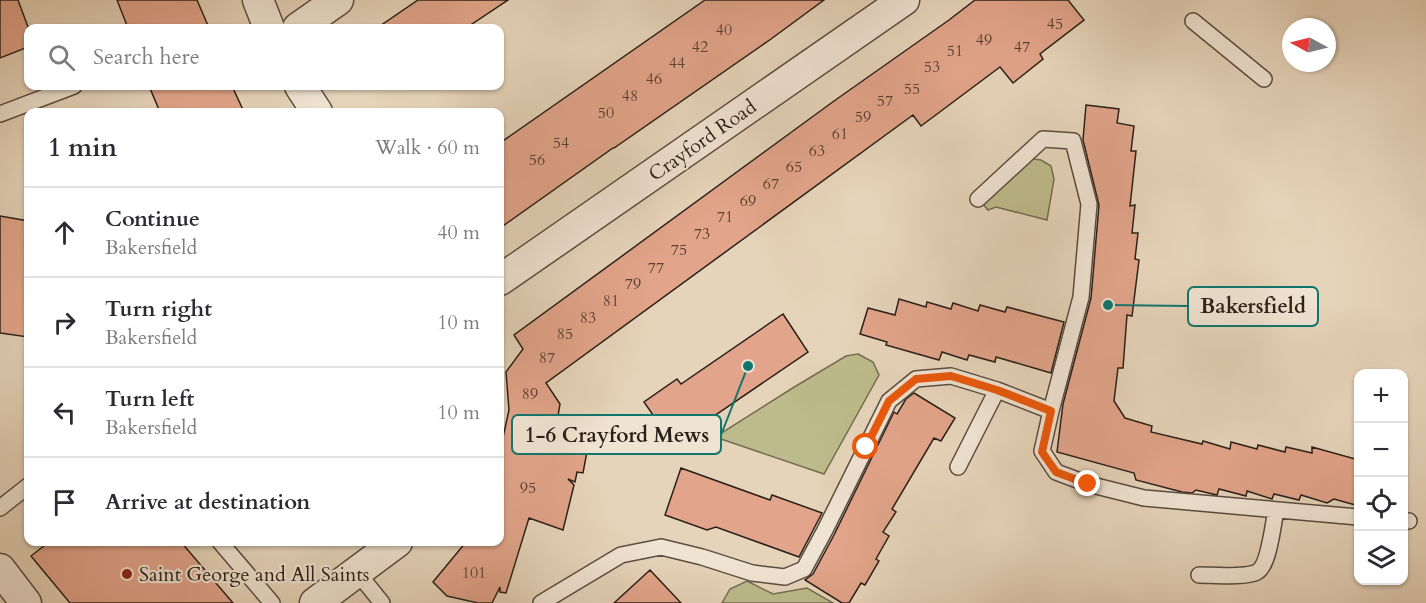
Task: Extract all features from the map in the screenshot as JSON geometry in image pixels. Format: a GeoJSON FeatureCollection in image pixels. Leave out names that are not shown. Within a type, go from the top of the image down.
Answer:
{"type":"FeatureCollection","features":[{"type":"Feature","properties":{"kind":"street"},"geometry":{"type":"LineString","coordinates":[[258,0],[267,24]]}},
{"type":"Feature","properties":{"kind":"street"},"geometry":{"type":"LineString","coordinates":[[304,24],[338,0]]}},
{"type":"Feature","properties":{"kind":"street","name":"Crayford Road"},"geometry":{"type":"LineString","coordinates":[[504,277],[904,0]]}},
{"type":"Feature","properties":{"kind":"street"},"geometry":{"type":"LineString","coordinates":[[303,90],[314,108]]}},
{"type":"Feature","properties":{"kind":"street"},"geometry":{"type":"LineString","coordinates":[[315,603],[392,546]]}},
{"type":"Feature","properties":{"kind":"street"},"geometry":{"type":"LineString","coordinates":[[0,569],[26,603]]}},
{"type":"Feature","properties":{"kind":"lane"},"geometry":{"type":"LineString","coordinates":[[1193,21],[1264,80]]}},
{"type":"Feature","properties":{"kind":"lane"},"geometry":{"type":"LineString","coordinates":[[0,114],[63,90]]}},
{"type":"Feature","properties":{"kind":"lane"},"geometry":{"type":"LineString","coordinates":[[978,200],[1043,139],[1073,141],[1089,204],[1081,297],[1042,452],[1056,472],[1088,484],[1143,498],[1354,517]]}},
{"type":"Feature","properties":{"kind":"lane"},"geometry":{"type":"LineString","coordinates":[[540,603],[621,555],[661,547],[752,573],[785,577],[804,569],[889,401],[916,379],[951,376],[997,390],[1051,411]]}},
{"type":"Feature","properties":{"kind":"lane"},"geometry":{"type":"LineString","coordinates":[[958,466],[997,390]]}},
{"type":"Feature","properties":{"kind":"lane"},"geometry":{"type":"LineString","coordinates":[[0,508],[24,489]]}},
{"type":"Feature","properties":{"kind":"lane"},"geometry":{"type":"LineString","coordinates":[[1199,576],[1243,575],[1258,572],[1265,564],[1276,510]]}},
{"type":"Feature","properties":{"kind":"lane"},"geometry":{"type":"LineString","coordinates":[[223,546],[272,603]]}},
{"type":"Feature","properties":{"kind":"lane"},"geometry":{"type":"LineString","coordinates":[[357,572],[382,603]]}},
{"type":"Feature","properties":{"kind":"shaded area"},"geometry":{"type":"Polygon","coordinates":[[[1041,160],[1051,166],[1054,179],[1047,220],[996,207],[988,210],[982,203],[1027,161],[1041,160]]]}},
{"type":"Feature","properties":{"kind":"shaded area"},"geometry":{"type":"Polygon","coordinates":[[[858,354],[873,362],[879,375],[824,474],[715,437],[846,356],[858,354]]]}},
{"type":"Feature","properties":{"kind":"shaded area"},"geometry":{"type":"Polygon","coordinates":[[[747,581],[773,594],[807,588],[833,603],[722,603],[730,589],[747,581]]]}},
{"type":"Feature","properties":{"kind":"building"},"geometry":{"type":"Polygon","coordinates":[[[0,0],[18,0],[27,24],[24,24],[24,49],[0,58],[0,0]]]}},
{"type":"Feature","properties":{"kind":"building"},"geometry":{"type":"Polygon","coordinates":[[[117,0],[197,0],[207,24],[126,24],[117,0]]]}},
{"type":"Feature","properties":{"kind":"building"},"geometry":{"type":"Polygon","coordinates":[[[418,0],[508,0],[472,24],[383,24],[418,0]]]}},
{"type":"Feature","properties":{"kind":"building"},"geometry":{"type":"Polygon","coordinates":[[[705,0],[824,0],[504,225],[504,140],[705,0]]]}},
{"type":"Feature","properties":{"kind":"building"},"geometry":{"type":"Polygon","coordinates":[[[975,0],[1068,0],[1084,20],[1040,54],[1043,59],[1013,83],[1000,67],[921,126],[913,115],[546,383],[560,404],[555,434],[589,441],[583,473],[577,472],[575,482],[568,479],[574,485],[563,530],[529,518],[506,593],[500,592],[500,587],[492,603],[478,603],[447,596],[433,582],[463,546],[504,546],[504,433],[509,410],[506,372],[523,349],[514,335],[834,101],[975,0]]]}},
{"type":"Feature","properties":{"kind":"building"},"geometry":{"type":"Polygon","coordinates":[[[151,90],[234,90],[242,108],[158,108],[151,90]]]}},
{"type":"Feature","properties":{"kind":"building"},"geometry":{"type":"Polygon","coordinates":[[[1086,105],[1119,109],[1117,123],[1134,126],[1131,151],[1136,151],[1130,206],[1135,205],[1132,233],[1138,233],[1135,259],[1139,260],[1132,316],[1127,315],[1123,368],[1118,368],[1114,401],[1125,418],[1152,426],[1151,432],[1202,444],[1203,441],[1230,449],[1231,442],[1257,449],[1258,445],[1285,452],[1286,447],[1312,453],[1312,447],[1354,459],[1354,505],[1334,499],[1327,503],[1301,495],[1299,500],[1274,494],[1272,499],[1247,491],[1246,496],[1219,489],[1217,495],[1196,490],[1192,493],[1182,492],[1136,480],[1134,473],[1057,452],[1063,404],[1091,298],[1099,205],[1083,140],[1086,105]]]}},
{"type":"Feature","properties":{"kind":"building"},"geometry":{"type":"Polygon","coordinates":[[[0,216],[24,220],[24,336],[0,333],[0,216]]]}},
{"type":"Feature","properties":{"kind":"building"},"geometry":{"type":"Polygon","coordinates":[[[899,299],[926,307],[927,302],[951,309],[953,303],[978,311],[980,305],[1005,312],[1007,307],[1064,322],[1051,373],[996,357],[995,362],[969,355],[967,360],[942,352],[939,360],[886,345],[887,342],[860,334],[868,308],[895,315],[899,299]]]}},
{"type":"Feature","properties":{"kind":"building"},"geometry":{"type":"Polygon","coordinates":[[[783,314],[808,352],[673,444],[644,402],[677,379],[681,384],[783,314]]]}},
{"type":"Feature","properties":{"kind":"building"},"geometry":{"type":"Polygon","coordinates":[[[914,393],[955,418],[941,441],[934,438],[892,509],[896,512],[883,532],[889,536],[876,559],[879,561],[865,585],[861,583],[849,603],[842,603],[805,580],[813,574],[834,535],[894,412],[897,414],[906,399],[914,393]]]}},
{"type":"Feature","properties":{"kind":"building"},"geometry":{"type":"Polygon","coordinates":[[[681,468],[770,500],[772,495],[822,513],[799,557],[716,527],[707,530],[665,515],[681,468]]]}},
{"type":"Feature","properties":{"kind":"building","name":"Saint George and All Saints"},"geometry":{"type":"Polygon","coordinates":[[[44,546],[184,546],[233,603],[70,603],[31,556],[44,546]]]}},
{"type":"Feature","properties":{"kind":"building"},"geometry":{"type":"Polygon","coordinates":[[[650,570],[681,603],[614,603],[650,570]]]}},
{"type":"Feature","properties":{"kind":"place","name":"Bakersfield"},"geometry":{"type":"Point","coordinates":[1108,305]}},
{"type":"Feature","properties":{"kind":"place","name":"1-6 Crayford Mews"},"geometry":{"type":"Point","coordinates":[748,366]}},
{"type":"Feature","properties":{"kind":"place","name":"Saint George and All Saints"},"geometry":{"type":"Point","coordinates":[127,574]}},
{"type":"Feature","properties":{"kind":"route"},"geometry":{"type":"LineString","coordinates":[[866,447],[889,401],[916,379],[951,376],[997,390],[1051,411],[1042,452],[1056,472],[1088,484]]}}]}
